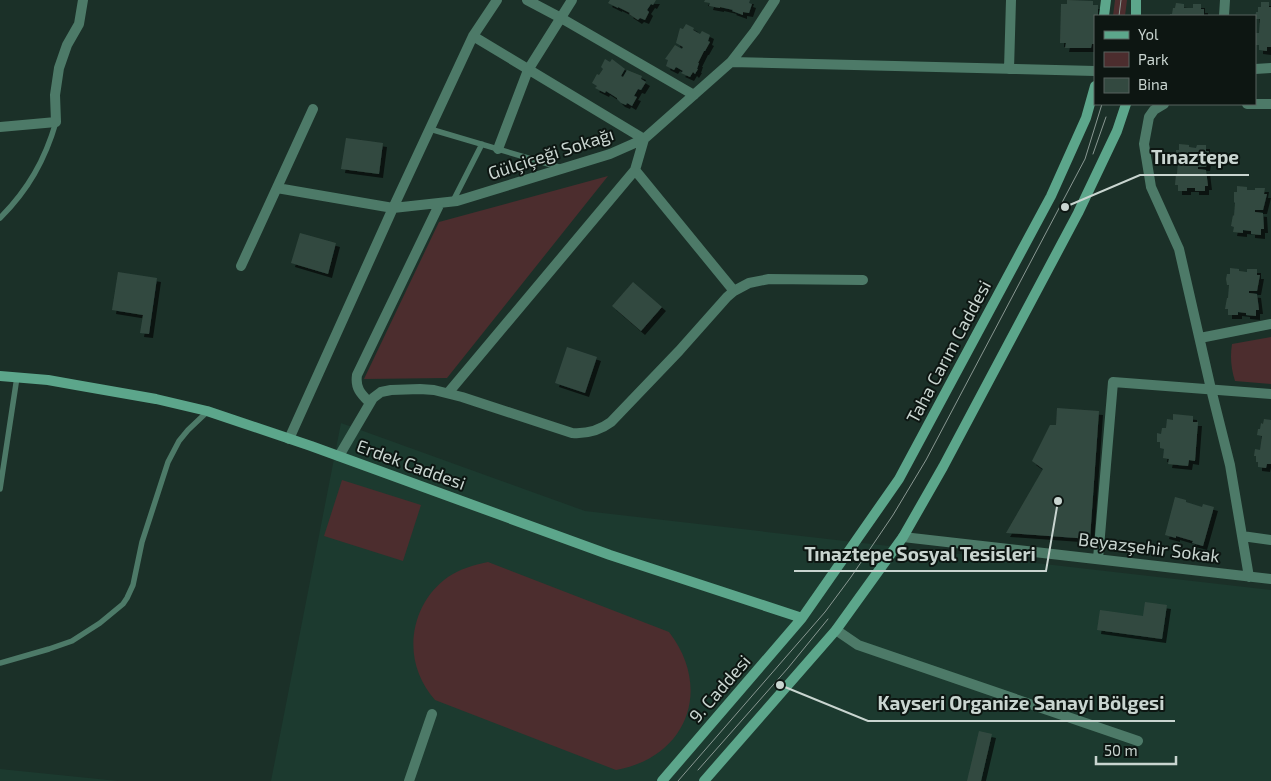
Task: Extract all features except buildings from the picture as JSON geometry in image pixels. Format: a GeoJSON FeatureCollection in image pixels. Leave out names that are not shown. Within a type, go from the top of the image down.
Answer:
{"type":"FeatureCollection","features":[{"type":"Feature","properties":{"kind":"main road"},"geometry":{"type":"LineString","coordinates":[[1104,15],[1106,0]]}},
{"type":"Feature","properties":{"kind":"main road"},"geometry":{"type":"LineString","coordinates":[[1136,0],[1136,15]]}},
{"type":"Feature","properties":{"kind":"main road","name":"Taha Carım Caddesi"},"geometry":{"type":"LineString","coordinates":[[802,618],[899,479],[1051,196],[1086,118],[1094,90]]}},
{"type":"Feature","properties":{"kind":"main road"},"geometry":{"type":"LineString","coordinates":[[704,781],[836,630],[904,537],[1078,213],[1118,131],[1126,105]]}},
{"type":"Feature","properties":{"kind":"main road","name":"Erdek Caddesi"},"geometry":{"type":"LineString","coordinates":[[0,376],[57,382],[130,394],[208,412],[289,438],[610,555],[802,618]]}},
{"type":"Feature","properties":{"kind":"main road","name":"9. Caddesi"},"geometry":{"type":"LineString","coordinates":[[662,781],[802,618]]}},
{"type":"Feature","properties":{"kind":"street"},"geometry":{"type":"LineString","coordinates":[[0,127],[56,122],[55,95],[59,68],[67,45],[79,24],[83,0]]}},
{"type":"Feature","properties":{"kind":"street"},"geometry":{"type":"LineString","coordinates":[[289,438],[473,36],[497,0]]}},
{"type":"Feature","properties":{"kind":"street"},"geometry":{"type":"LineString","coordinates":[[527,0],[694,95]]}},
{"type":"Feature","properties":{"kind":"street"},"geometry":{"type":"LineString","coordinates":[[498,149],[528,70],[572,0]]}},
{"type":"Feature","properties":{"kind":"street","name":"Gülçiçeği Sokağı"},"geometry":{"type":"LineString","coordinates":[[277,188],[393,208],[453,201],[610,154],[644,140],[731,62],[755,31],[775,0]]}},
{"type":"Feature","properties":{"kind":"street"},"geometry":{"type":"LineString","coordinates":[[1224,15],[1225,0]]}},
{"type":"Feature","properties":{"kind":"street"},"geometry":{"type":"LineString","coordinates":[[1009,2],[1010,69]]}},
{"type":"Feature","properties":{"kind":"street"},"geometry":{"type":"LineString","coordinates":[[448,393],[635,170],[644,140],[473,36]]}},
{"type":"Feature","properties":{"kind":"street"},"geometry":{"type":"LineString","coordinates":[[731,62],[1094,71]]}},
{"type":"Feature","properties":{"kind":"street"},"geometry":{"type":"LineString","coordinates":[[1256,69],[1271,68]]}},
{"type":"Feature","properties":{"kind":"street"},"geometry":{"type":"LineString","coordinates":[[1256,104],[1271,104]]}},
{"type":"Feature","properties":{"kind":"street"},"geometry":{"type":"LineString","coordinates":[[1162,105],[1154,110],[1149,117],[1144,144],[1151,187],[1179,249],[1230,465],[1249,577]]}},
{"type":"Feature","properties":{"kind":"street"},"geometry":{"type":"LineString","coordinates":[[241,266],[313,109]]}},
{"type":"Feature","properties":{"kind":"street"},"geometry":{"type":"LineString","coordinates":[[635,170],[734,291]]}},
{"type":"Feature","properties":{"kind":"street"},"geometry":{"type":"LineString","coordinates":[[369,402],[358,388],[356,380],[440,203]]}},
{"type":"Feature","properties":{"kind":"street"},"geometry":{"type":"LineString","coordinates":[[339,456],[369,402],[377,394],[386,390],[420,389],[448,393],[572,432],[593,432],[611,422],[734,291],[749,283],[770,278],[863,280]]}},
{"type":"Feature","properties":{"kind":"street"},"geometry":{"type":"LineString","coordinates":[[1200,338],[1271,324]]}},
{"type":"Feature","properties":{"kind":"street"},"geometry":{"type":"LineString","coordinates":[[1098,559],[1113,382],[1271,394]]}},
{"type":"Feature","properties":{"kind":"street"},"geometry":{"type":"LineString","coordinates":[[1242,536],[1271,540]]}},
{"type":"Feature","properties":{"kind":"street","name":"Beyazşehir Sokak"},"geometry":{"type":"LineString","coordinates":[[904,537],[1271,578]]}},
{"type":"Feature","properties":{"kind":"street"},"geometry":{"type":"LineString","coordinates":[[836,630],[858,645],[1138,741]]}},
{"type":"Feature","properties":{"kind":"street"},"geometry":{"type":"LineString","coordinates":[[410,781],[432,714]]}},
{"type":"Feature","properties":{"kind":"lane"},"geometry":{"type":"LineString","coordinates":[[0,218],[20,196],[34,175],[47,151],[56,122]]}},
{"type":"Feature","properties":{"kind":"lane"},"geometry":{"type":"LineString","coordinates":[[430,129],[563,168]]}},
{"type":"Feature","properties":{"kind":"lane"},"geometry":{"type":"LineString","coordinates":[[453,201],[482,144]]}},
{"type":"Feature","properties":{"kind":"lane"},"geometry":{"type":"LineString","coordinates":[[0,489],[17,377]]}},
{"type":"Feature","properties":{"kind":"lane"},"geometry":{"type":"LineString","coordinates":[[0,663],[72,641],[100,623],[123,604],[130,592],[142,542],[168,462],[188,430],[208,412]]}},
{"type":"Feature","properties":{"kind":"shaded area"},"geometry":{"type":"Polygon","coordinates":[[[341,423],[585,511],[1271,590],[1271,781],[271,781],[341,423]]]}},
{"type":"Feature","properties":{"kind":"shaded area"},"geometry":{"type":"Polygon","coordinates":[[[0,769],[118,781],[0,781],[0,769]]]}},
{"type":"Feature","properties":{"kind":"green space"},"geometry":{"type":"Polygon","coordinates":[[[1115,0],[1127,0],[1125,15],[1113,15],[1115,0]]]}},
{"type":"Feature","properties":{"kind":"green space"},"geometry":{"type":"Polygon","coordinates":[[[608,176],[447,378],[364,379],[439,222],[608,176]]]}},
{"type":"Feature","properties":{"kind":"green space"},"geometry":{"type":"Polygon","coordinates":[[[1271,337],[1271,384],[1235,381],[1231,362],[1232,344],[1271,337]]]}},
{"type":"Feature","properties":{"kind":"green space"},"geometry":{"type":"Polygon","coordinates":[[[342,480],[421,505],[403,561],[324,536],[342,480]]]}},
{"type":"Feature","properties":{"kind":"green space"},"geometry":{"type":"Polygon","coordinates":[[[488,562],[669,632],[682,654],[689,676],[690,697],[686,718],[676,736],[660,751],[640,763],[616,770],[435,700],[422,681],[415,661],[413,647],[417,620],[429,596],[448,577],[477,564],[488,562]]]}},
{"type":"Feature","properties":{"kind":"tram line"},"geometry":{"type":"LineString","coordinates":[[1119,15],[1121,0]]}},
{"type":"Feature","properties":{"kind":"tram line"},"geometry":{"type":"LineString","coordinates":[[678,781],[825,612],[893,515],[926,460],[1085,159],[1102,105]]}},
{"type":"Feature","properties":{"kind":"tram line"},"geometry":{"type":"LineString","coordinates":[[1093,154],[1106,117]]}},
{"type":"Feature","properties":{"kind":"tram line"},"geometry":{"type":"LineString","coordinates":[[698,770],[788,668],[828,619]]}},
{"type":"Feature","properties":{"kind":"place","name":"Tınaztepe"},"geometry":{"type":"Point","coordinates":[1065,207]}},
{"type":"Feature","properties":{"kind":"place","name":"Tınaztepe Sosyal Tesisleri"},"geometry":{"type":"Point","coordinates":[1058,501]}},
{"type":"Feature","properties":{"kind":"place","name":"Kayseri Organize Sanayi Bölgesi"},"geometry":{"type":"Point","coordinates":[780,685]}}]}
